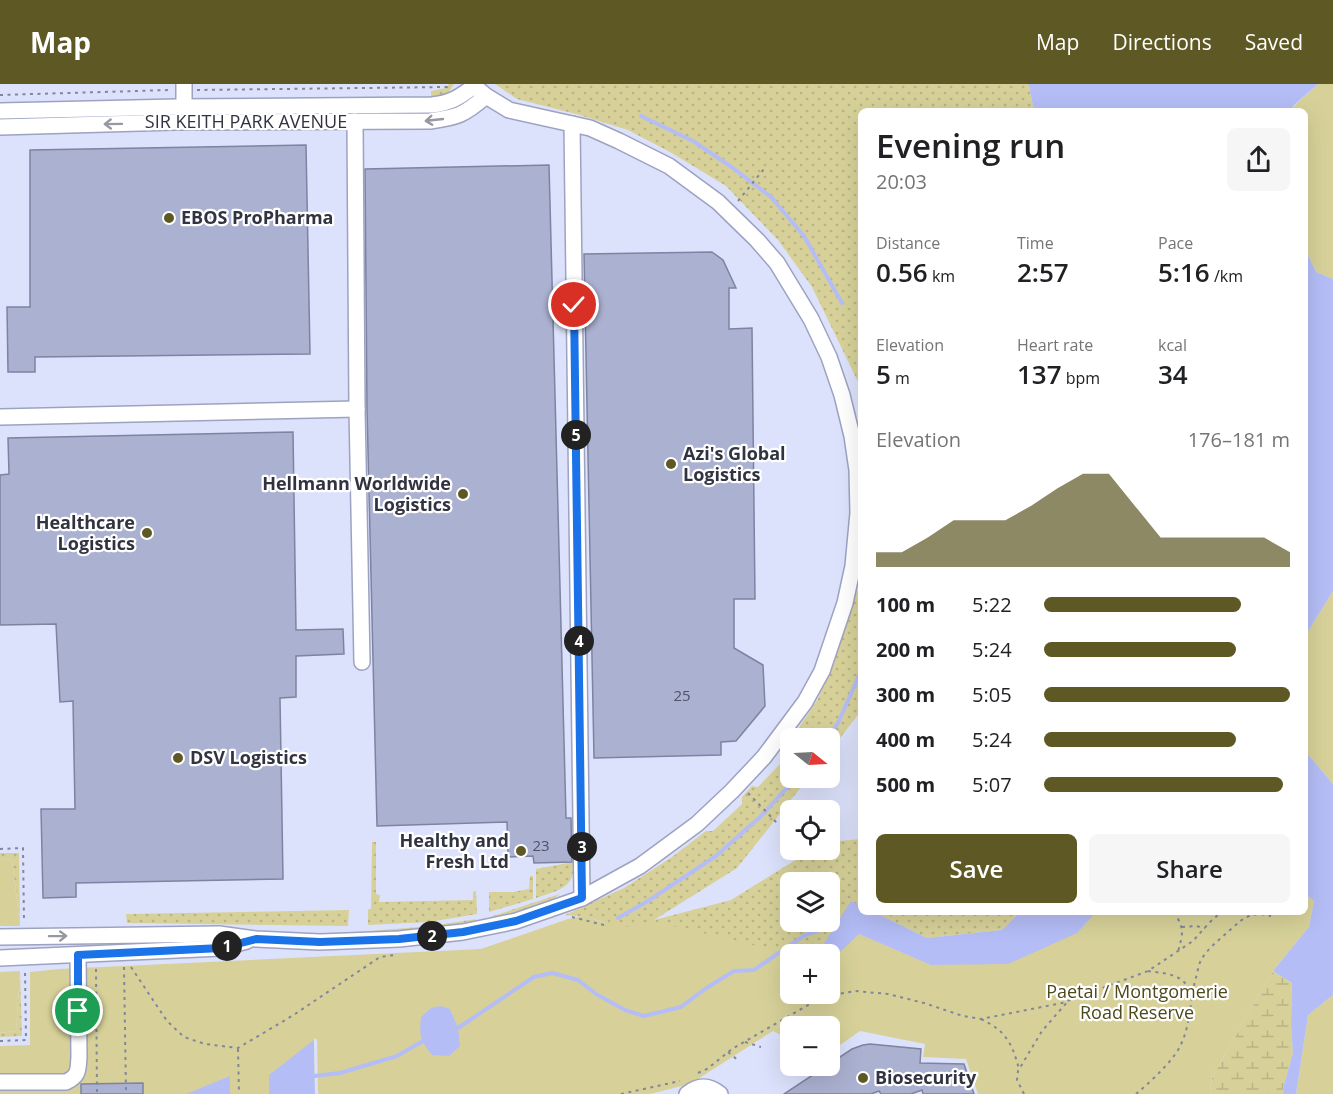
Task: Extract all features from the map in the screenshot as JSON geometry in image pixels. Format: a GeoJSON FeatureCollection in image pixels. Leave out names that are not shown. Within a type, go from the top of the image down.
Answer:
{"type":"FeatureCollection","features":[{"type":"Feature","properties":{"kind":"street"},"geometry":{"type":"LineString","coordinates":[[0,937],[219,934],[256,939],[320,942],[399,939],[463,932],[516,921],[582,898],[640,866],[697,824],[764,758],[805,702],[822,671],[845,603],[853,566],[858,513],[857,470],[843,395],[829,357],[811,319],[777,263],[757,240],[718,202],[669,166],[590,128],[510,110],[486,96],[473,85]]}},
{"type":"Feature","properties":{"kind":"street","name":"SIR KEITH PARK AVENUE"},"geometry":{"type":"LineString","coordinates":[[0,111],[184,106],[432,105],[450,102],[464,94],[473,85]]}},
{"type":"Feature","properties":{"kind":"street"},"geometry":{"type":"LineString","coordinates":[[184,87],[184,106]]}},
{"type":"Feature","properties":{"kind":"street","name":"SIR KEITH PARK AVENUE"},"geometry":{"type":"LineString","coordinates":[[0,127],[176,122],[430,121],[460,116],[486,96]]}},
{"type":"Feature","properties":{"kind":"street"},"geometry":{"type":"LineString","coordinates":[[355,121],[362,662]]}},
{"type":"Feature","properties":{"kind":"street"},"geometry":{"type":"LineString","coordinates":[[572,124],[582,898]]}},
{"type":"Feature","properties":{"kind":"street"},"geometry":{"type":"LineString","coordinates":[[0,417],[357,409]]}},
{"type":"Feature","properties":{"kind":"street"},"geometry":{"type":"LineString","coordinates":[[0,958],[221,948],[256,939]]}},
{"type":"Feature","properties":{"kind":"street"},"geometry":{"type":"LineString","coordinates":[[0,1082],[66,1082],[74,1078],[78,1072],[78,955]]}},
{"type":"Feature","properties":{"kind":"street"},"geometry":{"type":"LineString","coordinates":[[686,1087],[712,1088],[720,1094]]}},
{"type":"Feature","properties":{"kind":"path"},"geometry":{"type":"LineString","coordinates":[[0,95],[184,87],[447,87],[447,84]]}},
{"type":"Feature","properties":{"kind":"path"},"geometry":{"type":"LineString","coordinates":[[742,197],[764,169]]}},
{"type":"Feature","properties":{"kind":"path"},"geometry":{"type":"LineString","coordinates":[[754,799],[778,825]]}},
{"type":"Feature","properties":{"kind":"path"},"geometry":{"type":"LineString","coordinates":[[0,849],[22,848],[24,929]]}},
{"type":"Feature","properties":{"kind":"path"},"geometry":{"type":"LineString","coordinates":[[1176,915],[1183,929],[1178,952]]}},
{"type":"Feature","properties":{"kind":"path"},"geometry":{"type":"LineString","coordinates":[[981,1019],[1069,1000],[1148,971],[1193,941],[1216,915]]}},
{"type":"Feature","properties":{"kind":"path"},"geometry":{"type":"LineString","coordinates":[[1136,1094],[1155,1077],[1178,1050],[1185,1035],[1194,981],[1201,960],[1217,941],[1248,915]]}},
{"type":"Feature","properties":{"kind":"path"},"geometry":{"type":"LineString","coordinates":[[1264,915],[1271,916]]}},
{"type":"Feature","properties":{"kind":"path"},"geometry":{"type":"LineString","coordinates":[[1182,927],[1205,928]]}},
{"type":"Feature","properties":{"kind":"path"},"geometry":{"type":"LineString","coordinates":[[126,1094],[126,962],[166,1021],[184,1037],[205,1044],[238,1048],[292,1016],[380,957]]}},
{"type":"Feature","properties":{"kind":"path"},"geometry":{"type":"LineString","coordinates":[[96,963],[97,1094]]}},
{"type":"Feature","properties":{"kind":"path"},"geometry":{"type":"LineString","coordinates":[[0,1041],[26,1040],[25,967]]}},
{"type":"Feature","properties":{"kind":"path"},"geometry":{"type":"LineString","coordinates":[[1148,971],[1178,978],[1185,982],[1192,996]]}},
{"type":"Feature","properties":{"kind":"path"},"geometry":{"type":"LineString","coordinates":[[621,1094],[686,1087],[728,1052],[822,997],[855,991],[888,994],[981,1019],[1002,1032],[1015,1053],[1019,1069]]}},
{"type":"Feature","properties":{"kind":"path"},"geometry":{"type":"LineString","coordinates":[[1024,1094],[1017,1080],[1019,1069],[1042,1031],[1069,1000]]}},
{"type":"Feature","properties":{"kind":"path"},"geometry":{"type":"LineString","coordinates":[[745,1042],[761,1047]]}},
{"type":"Feature","properties":{"kind":"path"},"geometry":{"type":"LineString","coordinates":[[238,1048],[239,1094]]}},
{"type":"Feature","properties":{"kind":"path"},"geometry":{"type":"LineString","coordinates":[[728,1052],[739,1061]]}},
{"type":"Feature","properties":{"kind":"green space"},"geometry":{"type":"Polygon","coordinates":[[[449,84],[454,84],[447,95],[431,99],[431,91],[446,88],[449,84]]]}},
{"type":"Feature","properties":{"kind":"green space"},"geometry":{"type":"Polygon","coordinates":[[[495,84],[1027,84],[1033,108],[858,108],[858,382],[812,287],[778,240],[726,186],[628,130],[517,99],[495,84]]]}},
{"type":"Feature","properties":{"kind":"green space"},"geometry":{"type":"Polygon","coordinates":[[[1318,84],[1333,84],[1333,279],[1316,272],[1308,255],[1308,108],[1293,107],[1318,84]]]}},
{"type":"Feature","properties":{"kind":"green space"},"geometry":{"type":"Polygon","coordinates":[[[858,590],[858,715],[840,738],[840,728],[799,728],[818,699],[858,590]]]}},
{"type":"Feature","properties":{"kind":"green space"},"geometry":{"type":"Polygon","coordinates":[[[1333,591],[1333,784],[1308,755],[1308,631],[1333,591]]]}},
{"type":"Feature","properties":{"kind":"green space"},"geometry":{"type":"Polygon","coordinates":[[[780,764],[780,788],[800,788],[791,800],[780,800],[780,814],[737,868],[654,920],[731,900],[796,860],[840,860],[840,841],[858,839],[858,905],[851,902],[840,921],[840,872],[780,872],[780,932],[832,932],[824,944],[780,944],[781,1004],[690,1054],[646,1072],[583,1072],[559,1077],[665,1076],[626,1087],[565,1094],[341,1094],[342,1086],[384,1084],[408,1070],[399,1046],[372,1046],[340,1057],[337,1021],[326,1020],[314,1040],[269,1075],[244,1062],[244,1048],[385,959],[481,949],[570,923],[583,923],[604,928],[606,923],[601,921],[565,915],[624,888],[672,857],[706,831],[713,831],[742,804],[742,797],[752,786],[758,787],[780,764]]]}},
{"type":"Feature","properties":{"kind":"green space"},"geometry":{"type":"Polygon","coordinates":[[[372,842],[376,842],[376,894],[380,895],[379,902],[473,900],[473,892],[476,891],[477,914],[429,922],[368,925],[368,910],[371,909],[372,842]]]}},
{"type":"Feature","properties":{"kind":"green space"},"geometry":{"type":"Polygon","coordinates":[[[0,853],[19,853],[20,926],[12,860],[0,858],[0,853]]]}},
{"type":"Feature","properties":{"kind":"green space"},"geometry":{"type":"Polygon","coordinates":[[[0,858],[12,860],[20,926],[0,926],[0,858]]]}},
{"type":"Feature","properties":{"kind":"green space"},"geometry":{"type":"Polygon","coordinates":[[[573,862],[572,878],[564,887],[536,898],[536,869],[573,862]]]}},
{"type":"Feature","properties":{"kind":"green space"},"geometry":{"type":"Polygon","coordinates":[[[530,876],[533,876],[533,899],[489,912],[489,892],[529,889],[530,876]]]}},
{"type":"Feature","properties":{"kind":"green space"},"geometry":{"type":"Polygon","coordinates":[[[560,894],[549,902],[491,920],[490,917],[560,894]]]}},
{"type":"Feature","properties":{"kind":"green space","name":"Paetai / Montgomerie Road Reserve"},"geometry":{"type":"Polygon","coordinates":[[[1308,896],[1314,901],[1309,927],[1273,971],[1212,1077],[1210,1090],[1212,1094],[978,1094],[966,1059],[923,1057],[925,1044],[860,1031],[840,1045],[840,1016],[780,1016],[780,1035],[773,1031],[690,1084],[650,1094],[0,1094],[0,1046],[30,1045],[30,972],[481,949],[583,916],[630,927],[652,921],[780,952],[780,1004],[840,1004],[840,951],[859,934],[931,965],[1077,933],[1093,915],[1308,915],[1308,896]]]}},
{"type":"Feature","properties":{"kind":"green space"},"geometry":{"type":"Polygon","coordinates":[[[349,910],[348,926],[127,923],[126,914],[349,910]]]}},
{"type":"Feature","properties":{"kind":"green space"},"geometry":{"type":"Polygon","coordinates":[[[880,915],[1017,915],[1002,930],[927,938],[880,915]]]}},
{"type":"Feature","properties":{"kind":"green space"},"geometry":{"type":"Polygon","coordinates":[[[1093,915],[1169,915],[1168,919],[1110,962],[1039,986],[1027,1006],[989,1013],[965,1011],[937,1003],[926,996],[886,982],[840,988],[840,951],[859,934],[931,965],[1008,964],[1077,933],[1093,915]]]}},
{"type":"Feature","properties":{"kind":"green space"},"geometry":{"type":"Polygon","coordinates":[[[476,919],[474,923],[434,930],[371,934],[370,931],[431,926],[476,919]]]}},
{"type":"Feature","properties":{"kind":"green space"},"geometry":{"type":"Polygon","coordinates":[[[20,971],[22,1036],[0,1037],[0,1033],[16,1031],[20,971]]]}},
{"type":"Feature","properties":{"kind":"green space"},"geometry":{"type":"Polygon","coordinates":[[[20,971],[16,1031],[0,1033],[0,972],[20,971]]]}},
{"type":"Feature","properties":{"kind":"green space"},"geometry":{"type":"Polygon","coordinates":[[[1273,971],[1292,983],[1293,1053],[1283,1094],[1212,1094],[1210,1091],[1212,1077],[1273,971]]]}},
{"type":"Feature","properties":{"kind":"green space"},"geometry":{"type":"Polygon","coordinates":[[[1333,995],[1333,1094],[1296,1094],[1308,1015],[1333,995]]]}},
{"type":"Feature","properties":{"kind":"water"},"geometry":{"type":"Polygon","coordinates":[[[1027,84],[1318,84],[1293,108],[1033,108],[1027,84]]]}},
{"type":"Feature","properties":{"kind":"water"},"geometry":{"type":"Polygon","coordinates":[[[1308,255],[1316,272],[1333,279],[1333,591],[1308,631],[1308,255]]]}},
{"type":"Feature","properties":{"kind":"water"},"geometry":{"type":"Polygon","coordinates":[[[1308,755],[1333,784],[1333,995],[1308,1015],[1296,1094],[1283,1094],[1293,1053],[1292,983],[1273,971],[1309,927],[1314,901],[1308,896],[1308,755]]]}},
{"type":"Feature","properties":{"kind":"water"},"geometry":{"type":"Polygon","coordinates":[[[851,901],[858,904],[858,915],[880,915],[927,938],[1002,930],[1017,915],[1093,915],[1077,933],[1008,964],[931,965],[859,934],[840,952],[840,944],[824,944],[831,932],[840,932],[840,918],[851,901]]]}},
{"type":"Feature","properties":{"kind":"water"},"geometry":{"type":"Polygon","coordinates":[[[441,1006],[450,1009],[458,1028],[460,1046],[449,1056],[432,1055],[420,1034],[421,1017],[431,1008],[441,1006]]]}},
{"type":"Feature","properties":{"kind":"water"},"geometry":{"type":"Polygon","coordinates":[[[314,1040],[315,1094],[269,1094],[269,1075],[314,1040]]]}},
{"type":"Feature","properties":{"kind":"water"},"geometry":{"type":"Polygon","coordinates":[[[230,1076],[230,1094],[186,1094],[230,1076]]]}},
{"type":"Feature","properties":{"kind":"pier"},"geometry":{"type":"Polygon","coordinates":[[[315,1038],[317,1040],[318,1094],[315,1094],[315,1038]]]}},
{"type":"Feature","properties":{"kind":"building","name":"EBOS ProPharma"},"geometry":{"type":"Polygon","coordinates":[[[306,145],[310,354],[35,357],[35,372],[8,372],[7,307],[30,307],[30,150],[306,145]]]}},
{"type":"Feature","properties":{"kind":"building","name":"Hellmann Worldwide Logistics"},"geometry":{"type":"Polygon","coordinates":[[[549,165],[566,818],[571,818],[572,862],[534,863],[533,856],[508,857],[507,822],[377,826],[367,409],[365,169],[549,165]]]}},
{"type":"Feature","properties":{"kind":"building","name":"Azi's Global Logistics"},"geometry":{"type":"Polygon","coordinates":[[[712,252],[723,260],[736,288],[729,288],[729,329],[752,328],[755,599],[734,599],[734,648],[763,665],[765,706],[736,741],[721,742],[721,755],[594,758],[584,254],[712,252]]]}},
{"type":"Feature","properties":{"kind":"building","name":"Healthcare Logistics"},"geometry":{"type":"Polygon","coordinates":[[[293,432],[296,630],[343,629],[344,654],[296,656],[296,697],[280,698],[283,879],[76,883],[76,897],[43,898],[41,809],[75,809],[73,701],[60,702],[56,624],[0,625],[0,475],[9,474],[8,438],[293,432]]]}},
{"type":"Feature","properties":{"kind":"building","name":"Biosecurity"},"geometry":{"type":"Polygon","coordinates":[[[863,1045],[921,1049],[920,1063],[964,1064],[974,1094],[923,1094],[922,1090],[911,1094],[881,1094],[879,1091],[871,1094],[784,1094],[811,1076],[840,1076],[840,1057],[863,1045]]]}},
{"type":"Feature","properties":{"kind":"building"},"geometry":{"type":"Polygon","coordinates":[[[143,1083],[143,1094],[81,1094],[81,1084],[143,1083]]]}},
{"type":"Feature","properties":{"kind":"waterway"},"geometry":{"type":"LineString","coordinates":[[641,116],[693,141],[771,197],[804,236],[842,303]]}},
{"type":"Feature","properties":{"kind":"waterway"},"geometry":{"type":"LineString","coordinates":[[834,728],[858,678]]}},
{"type":"Feature","properties":{"kind":"waterway"},"geometry":{"type":"LineString","coordinates":[[618,918],[716,856],[761,816],[787,788]]}},
{"type":"Feature","properties":{"kind":"waterway"},"geometry":{"type":"LineString","coordinates":[[458,1028],[534,977],[552,973],[578,980],[596,994],[625,1010],[644,1016],[681,1007],[734,971],[754,970],[805,935],[814,932]]}},
{"type":"Feature","properties":{"kind":"waterway"},"geometry":{"type":"LineString","coordinates":[[314,1076],[340,1073],[397,1056],[423,1041]]}},
{"type":"Feature","properties":{"kind":"place","name":"EBOS ProPharma"},"geometry":{"type":"Point","coordinates":[169,218]}},
{"type":"Feature","properties":{"kind":"place","name":"Azi's Global Logistics"},"geometry":{"type":"Point","coordinates":[671,464]}},
{"type":"Feature","properties":{"kind":"place","name":"Hellmann Worldwide Logistics"},"geometry":{"type":"Point","coordinates":[463,494]}},
{"type":"Feature","properties":{"kind":"place","name":"Healthcare Logistics"},"geometry":{"type":"Point","coordinates":[147,533]}},
{"type":"Feature","properties":{"kind":"place","name":"DSV Logistics"},"geometry":{"type":"Point","coordinates":[178,758]}},
{"type":"Feature","properties":{"kind":"place","name":"Healthy and Fresh Ltd"},"geometry":{"type":"Point","coordinates":[521,851]}},
{"type":"Feature","properties":{"kind":"place","name":"Biosecurity"},"geometry":{"type":"Point","coordinates":[863,1078]}},
{"type":"Feature","properties":{"kind":"route"},"geometry":{"type":"LineString","coordinates":[[78,1011],[78,955],[221,948],[256,939],[320,942],[399,939],[463,932],[516,921],[582,898],[574,305]]}}]}
